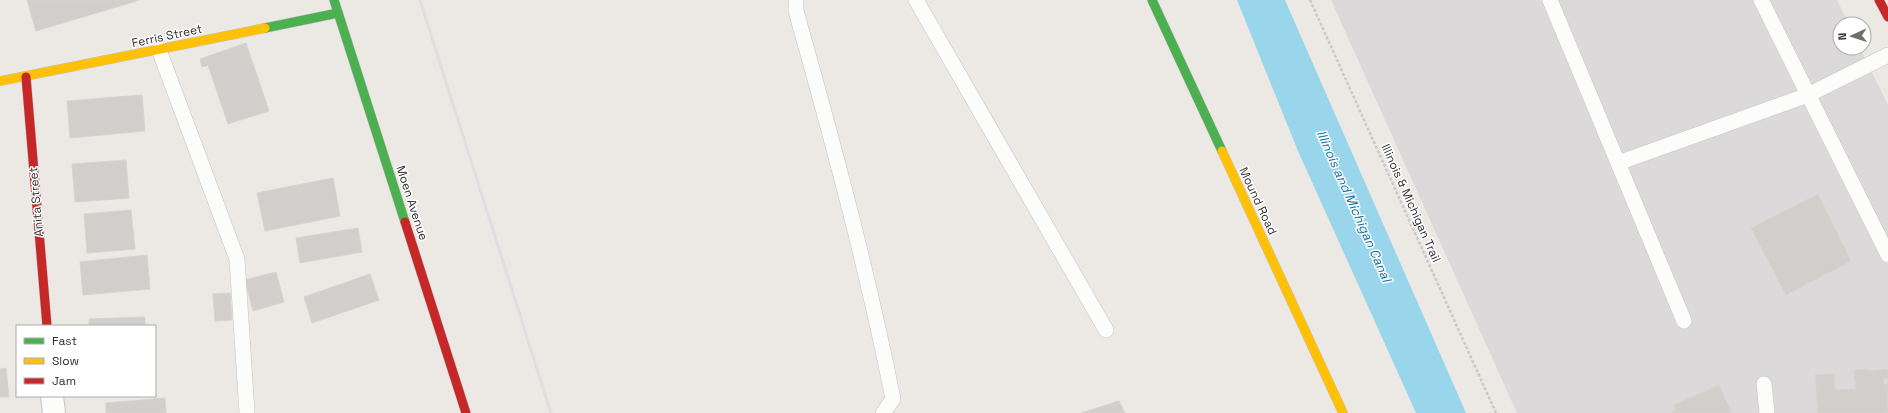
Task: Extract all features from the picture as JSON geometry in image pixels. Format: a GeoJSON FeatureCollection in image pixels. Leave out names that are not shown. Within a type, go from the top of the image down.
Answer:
{"type":"FeatureCollection","features":[{"type":"Feature","properties":{"kind":"street","name":"Moen Avenue"},"geometry":{"type":"LineString","coordinates":[[334,0],[466,413]]}},
{"type":"Feature","properties":{"kind":"street","name":"Mound Road"},"geometry":{"type":"LineString","coordinates":[[1152,0],[1343,413]]}},
{"type":"Feature","properties":{"kind":"street"},"geometry":{"type":"LineString","coordinates":[[1879,0],[1888,17]]}},
{"type":"Feature","properties":{"kind":"street","name":"Ferris Street"},"geometry":{"type":"LineString","coordinates":[[0,81],[26,77],[338,13]]}},
{"type":"Feature","properties":{"kind":"street","name":"Anita Street"},"geometry":{"type":"LineString","coordinates":[[26,77],[46,325]]}},
{"type":"Feature","properties":{"kind":"street"},"geometry":{"type":"LineString","coordinates":[[52,397],[54,413]]}},
{"type":"Feature","properties":{"kind":"lane"},"geometry":{"type":"LineString","coordinates":[[796,0],[796,11],[848,198],[879,330],[893,399],[883,413]]}},
{"type":"Feature","properties":{"kind":"lane"},"geometry":{"type":"LineString","coordinates":[[916,0],[1106,330]]}},
{"type":"Feature","properties":{"kind":"lane"},"geometry":{"type":"LineString","coordinates":[[1550,0],[1684,321]]}},
{"type":"Feature","properties":{"kind":"lane"},"geometry":{"type":"LineString","coordinates":[[1761,0],[1888,255]]}},
{"type":"Feature","properties":{"kind":"lane"},"geometry":{"type":"LineString","coordinates":[[159,50],[237,259],[247,413]]}},
{"type":"Feature","properties":{"kind":"lane"},"geometry":{"type":"LineString","coordinates":[[1618,164],[1808,95],[1888,54]]}},
{"type":"Feature","properties":{"kind":"lane"},"geometry":{"type":"LineString","coordinates":[[1764,384],[1767,413]]}},
{"type":"Feature","properties":{"kind":"path","name":"Illinois & Michigan Trail"},"geometry":{"type":"LineString","coordinates":[[1310,0],[1496,413]]}},
{"type":"Feature","properties":{"kind":"shaded area"},"geometry":{"type":"Polygon","coordinates":[[[1331,0],[1837,0],[1845,16],[1832,16],[1832,56],[1864,56],[1888,105],[1888,413],[1517,413],[1331,0]]]}},
{"type":"Feature","properties":{"kind":"water","name":"Illinois and Michigan Canal"},"geometry":{"type":"Polygon","coordinates":[[[1237,0],[1285,0],[1466,413],[1416,413],[1298,151],[1237,0]]]}},
{"type":"Feature","properties":{"kind":"building"},"geometry":{"type":"Polygon","coordinates":[[[27,0],[140,0],[36,31],[27,0]]]}},
{"type":"Feature","properties":{"kind":"building"},"geometry":{"type":"Polygon","coordinates":[[[246,43],[269,111],[228,124],[208,65],[202,67],[200,59],[246,43]]]}},
{"type":"Feature","properties":{"kind":"building"},"geometry":{"type":"Polygon","coordinates":[[[142,95],[145,131],[70,138],[67,101],[142,95]]]}},
{"type":"Feature","properties":{"kind":"building"},"geometry":{"type":"Polygon","coordinates":[[[126,160],[129,198],[75,202],[72,164],[126,160]]]}},
{"type":"Feature","properties":{"kind":"building"},"geometry":{"type":"Polygon","coordinates":[[[333,178],[340,216],[265,231],[257,193],[333,178]]]}},
{"type":"Feature","properties":{"kind":"building"},"geometry":{"type":"Polygon","coordinates":[[[1818,194],[1851,261],[1786,295],[1751,228],[1818,194]]]}},
{"type":"Feature","properties":{"kind":"building"},"geometry":{"type":"Polygon","coordinates":[[[131,210],[135,249],[87,253],[84,214],[131,210]]]}},
{"type":"Feature","properties":{"kind":"building"},"geometry":{"type":"Polygon","coordinates":[[[358,228],[362,252],[300,263],[296,238],[358,228]]]}},
{"type":"Feature","properties":{"kind":"building"},"geometry":{"type":"Polygon","coordinates":[[[147,255],[150,289],[83,295],[80,262],[147,255]]]}},
{"type":"Feature","properties":{"kind":"building"},"geometry":{"type":"Polygon","coordinates":[[[276,272],[284,302],[253,311],[245,280],[276,272]]]}},
{"type":"Feature","properties":{"kind":"building"},"geometry":{"type":"Polygon","coordinates":[[[370,274],[379,300],[312,323],[304,297],[370,274]]]}},
{"type":"Feature","properties":{"kind":"building"},"geometry":{"type":"Polygon","coordinates":[[[230,293],[232,320],[215,321],[213,294],[230,293]]]}},
{"type":"Feature","properties":{"kind":"building"},"geometry":{"type":"Polygon","coordinates":[[[145,317],[145,325],[89,325],[89,319],[145,317]]]}},
{"type":"Feature","properties":{"kind":"building"},"geometry":{"type":"Polygon","coordinates":[[[6,368],[9,397],[0,397],[0,369],[6,368]]]}},
{"type":"Feature","properties":{"kind":"building"},"geometry":{"type":"Polygon","coordinates":[[[1868,369],[1868,371],[1888,369],[1888,378],[1883,379],[1884,384],[1888,384],[1888,413],[1818,413],[1815,375],[1834,374],[1835,390],[1856,389],[1854,370],[1868,369]]]}},
{"type":"Feature","properties":{"kind":"building"},"geometry":{"type":"Polygon","coordinates":[[[1719,385],[1732,413],[1670,413],[1676,410],[1674,405],[1719,385]]]}},
{"type":"Feature","properties":{"kind":"building"},"geometry":{"type":"Polygon","coordinates":[[[165,398],[166,413],[106,413],[106,403],[165,398]]]}},
{"type":"Feature","properties":{"kind":"building"},"geometry":{"type":"Polygon","coordinates":[[[1119,401],[1125,413],[1081,413],[1119,401]]]}},
{"type":"Feature","properties":{"kind":"railway"},"geometry":{"type":"LineString","coordinates":[[420,0],[551,413]]}},
{"type":"Feature","properties":{"kind":"traffic: fast"},"geometry":{"type":"LineString","coordinates":[[334,0],[405,222]]}},
{"type":"Feature","properties":{"kind":"traffic: fast"},"geometry":{"type":"LineString","coordinates":[[1152,0],[1222,151]]}},
{"type":"Feature","properties":{"kind":"traffic: fast"},"geometry":{"type":"LineString","coordinates":[[265,28],[338,13]]}},
{"type":"Feature","properties":{"kind":"traffic: slow"},"geometry":{"type":"LineString","coordinates":[[0,81],[265,28]]}},
{"type":"Feature","properties":{"kind":"traffic: slow"},"geometry":{"type":"LineString","coordinates":[[1222,151],[1343,413]]}},
{"type":"Feature","properties":{"kind":"traffic: jam"},"geometry":{"type":"LineString","coordinates":[[1879,0],[1888,17]]}},
{"type":"Feature","properties":{"kind":"traffic: jam"},"geometry":{"type":"LineString","coordinates":[[26,77],[47,325]]}},
{"type":"Feature","properties":{"kind":"traffic: jam"},"geometry":{"type":"LineString","coordinates":[[405,222],[466,413]]}}]}
